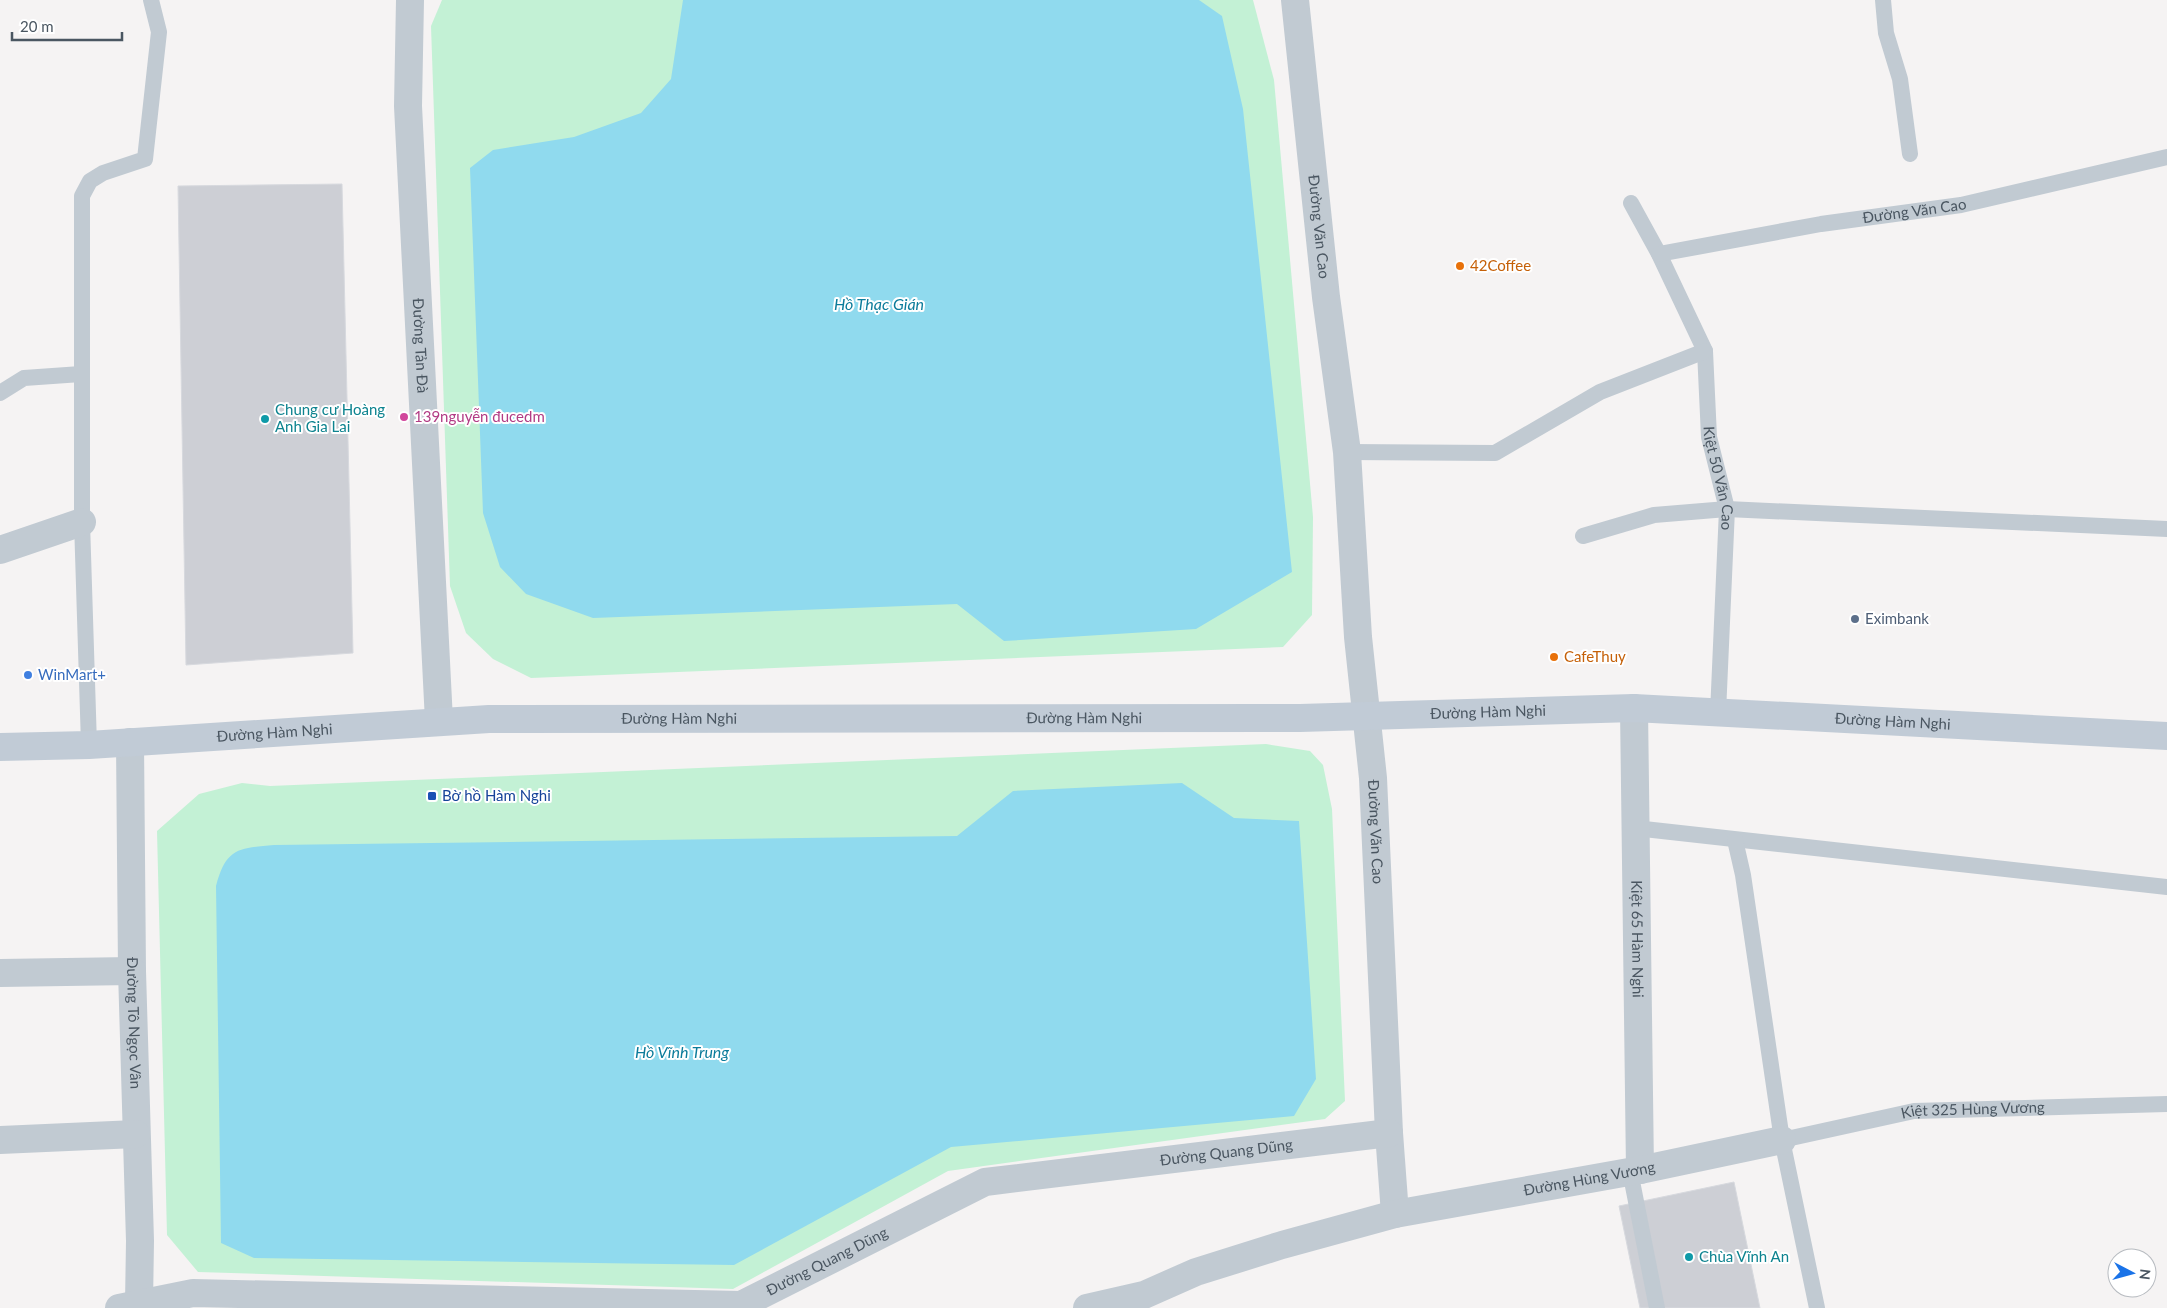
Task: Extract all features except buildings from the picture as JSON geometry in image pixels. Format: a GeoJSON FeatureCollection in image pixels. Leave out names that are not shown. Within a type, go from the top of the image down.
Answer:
{"type":"FeatureCollection","features":[{"type":"Feature","properties":{"kind":"main road","name":"Đường Hàm Nghi"},"geometry":{"type":"LineString","coordinates":[[0,747],[130,742],[489,719],[1366,717],[1436,713],[1634,708],[2167,736]]}},
{"type":"Feature","properties":{"kind":"street","name":"Đường Tản Đà"},"geometry":{"type":"LineString","coordinates":[[410,0],[408,106],[439,721]]}},
{"type":"Feature","properties":{"kind":"street","name":"Đường Văn Cao"},"geometry":{"type":"LineString","coordinates":[[1295,0],[1326,297],[1347,452],[1358,637],[1374,778],[1389,1133],[1395,1214]]}},
{"type":"Feature","properties":{"kind":"street"},"geometry":{"type":"LineString","coordinates":[[0,550],[82,522]]}},
{"type":"Feature","properties":{"kind":"street","name":"Kiệt 65 Hàm Nghi"},"geometry":{"type":"LineString","coordinates":[[1634,708],[1635,1171]]}},
{"type":"Feature","properties":{"kind":"street","name":"Đường Tô Ngọc Vân"},"geometry":{"type":"LineString","coordinates":[[129,1306],[140,1241],[132,971],[130,742]]}},
{"type":"Feature","properties":{"kind":"street"},"geometry":{"type":"LineString","coordinates":[[0,973],[132,971]]}},
{"type":"Feature","properties":{"kind":"street","name":"Đường Quang Dũng"},"geometry":{"type":"LineString","coordinates":[[129,1306],[193,1301],[747,1307],[984,1182],[1389,1133]]}},
{"type":"Feature","properties":{"kind":"street"},"geometry":{"type":"LineString","coordinates":[[0,1140],[136,1134]]}},
{"type":"Feature","properties":{"kind":"street","name":"Đường Hùng Vương"},"geometry":{"type":"LineString","coordinates":[[1087,1308],[1144,1295],[1196,1272],[1282,1245],[1395,1214],[1635,1171],[1782,1140]]}},
{"type":"Feature","properties":{"kind":"lane"},"geometry":{"type":"LineString","coordinates":[[89,744],[84,662],[82,522],[82,196],[90,181],[103,173],[145,159],[159,32],[151,0]]}},
{"type":"Feature","properties":{"kind":"lane"},"geometry":{"type":"LineString","coordinates":[[1883,0],[1886,33],[1900,79],[1910,154]]}},
{"type":"Feature","properties":{"kind":"lane","name":"Đường Văn Cao"},"geometry":{"type":"LineString","coordinates":[[1659,254],[1821,224],[1960,205],[2167,157]]}},
{"type":"Feature","properties":{"kind":"lane","name":"Kiệt 50 Văn Cao"},"geometry":{"type":"LineString","coordinates":[[1631,203],[1659,254],[1705,351],[1709,437],[1727,509],[1718,713]]}},
{"type":"Feature","properties":{"kind":"lane"},"geometry":{"type":"LineString","coordinates":[[1347,452],[1495,453],[1600,392],[1705,351]]}},
{"type":"Feature","properties":{"kind":"lane"},"geometry":{"type":"LineString","coordinates":[[0,393],[24,378],[81,374]]}},
{"type":"Feature","properties":{"kind":"lane"},"geometry":{"type":"LineString","coordinates":[[1583,536],[1654,515],[1727,509],[2167,529]]}},
{"type":"Feature","properties":{"kind":"lane"},"geometry":{"type":"LineString","coordinates":[[1635,828],[2167,887]]}},
{"type":"Feature","properties":{"kind":"lane"},"geometry":{"type":"LineString","coordinates":[[1736,840],[1743,875],[1782,1140],[1817,1308]]}},
{"type":"Feature","properties":{"kind":"lane","name":"Kiệt 325 Hùng Vương"},"geometry":{"type":"LineString","coordinates":[[1782,1140],[1914,1111],[2167,1104]]}},
{"type":"Feature","properties":{"kind":"lane"},"geometry":{"type":"LineString","coordinates":[[1635,1171],[1657,1308]]}},
{"type":"Feature","properties":{"kind":"green space","name":"Hồ Thạc Gián"},"geometry":{"type":"Polygon","coordinates":[[[442,0],[1253,0],[1274,80],[1313,517],[1312,615],[1283,647],[531,678],[493,659],[466,633],[450,586],[431,26],[442,0]]]}},
{"type":"Feature","properties":{"kind":"green space","name":"Hồ Vĩnh Trung"},"geometry":{"type":"Polygon","coordinates":[[[1266,744],[1310,751],[1323,765],[1332,809],[1345,1101],[1325,1119],[948,1171],[733,1289],[198,1272],[167,1235],[157,831],[199,794],[242,783],[270,786],[1266,744]]]}},
{"type":"Feature","properties":{"kind":"water","name":"Hồ Thạc Gián"},"geometry":{"type":"Polygon","coordinates":[[[683,0],[1199,0],[1222,16],[1243,109],[1292,572],[1196,629],[1004,641],[957,604],[593,618],[526,594],[500,567],[483,513],[470,168],[493,150],[574,137],[641,113],[671,79],[683,0]]]}},
{"type":"Feature","properties":{"kind":"water","name":"Hồ Vĩnh Trung"},"geometry":{"type":"Polygon","coordinates":[[[1182,783],[1234,818],[1299,821],[1316,1079],[1294,1116],[951,1147],[734,1265],[254,1258],[221,1243],[216,886],[224,864],[235,852],[251,847],[274,845],[957,836],[1013,791],[1182,783]]]}},
{"type":"Feature","properties":{"kind":"place","name":"42Coffee"},"geometry":{"type":"Point","coordinates":[1460,266]}},
{"type":"Feature","properties":{"kind":"place","name":"139nguyễn đucedm"},"geometry":{"type":"Point","coordinates":[404,417]}},
{"type":"Feature","properties":{"kind":"place","name":"Chung cư Hoàng Anh Gia Lai"},"geometry":{"type":"Point","coordinates":[265,419]}},
{"type":"Feature","properties":{"kind":"place","name":"Eximbank"},"geometry":{"type":"Point","coordinates":[1855,619]}},
{"type":"Feature","properties":{"kind":"place","name":"CafeThuy"},"geometry":{"type":"Point","coordinates":[1554,657]}},
{"type":"Feature","properties":{"kind":"place","name":"WinMart+"},"geometry":{"type":"Point","coordinates":[28,675]}},
{"type":"Feature","properties":{"kind":"place","name":"Bờ hồ Hàm Nghi"},"geometry":{"type":"Point","coordinates":[432,796]}},
{"type":"Feature","properties":{"kind":"place","name":"Chùa Vĩnh An"},"geometry":{"type":"Point","coordinates":[1689,1257]}}]}
